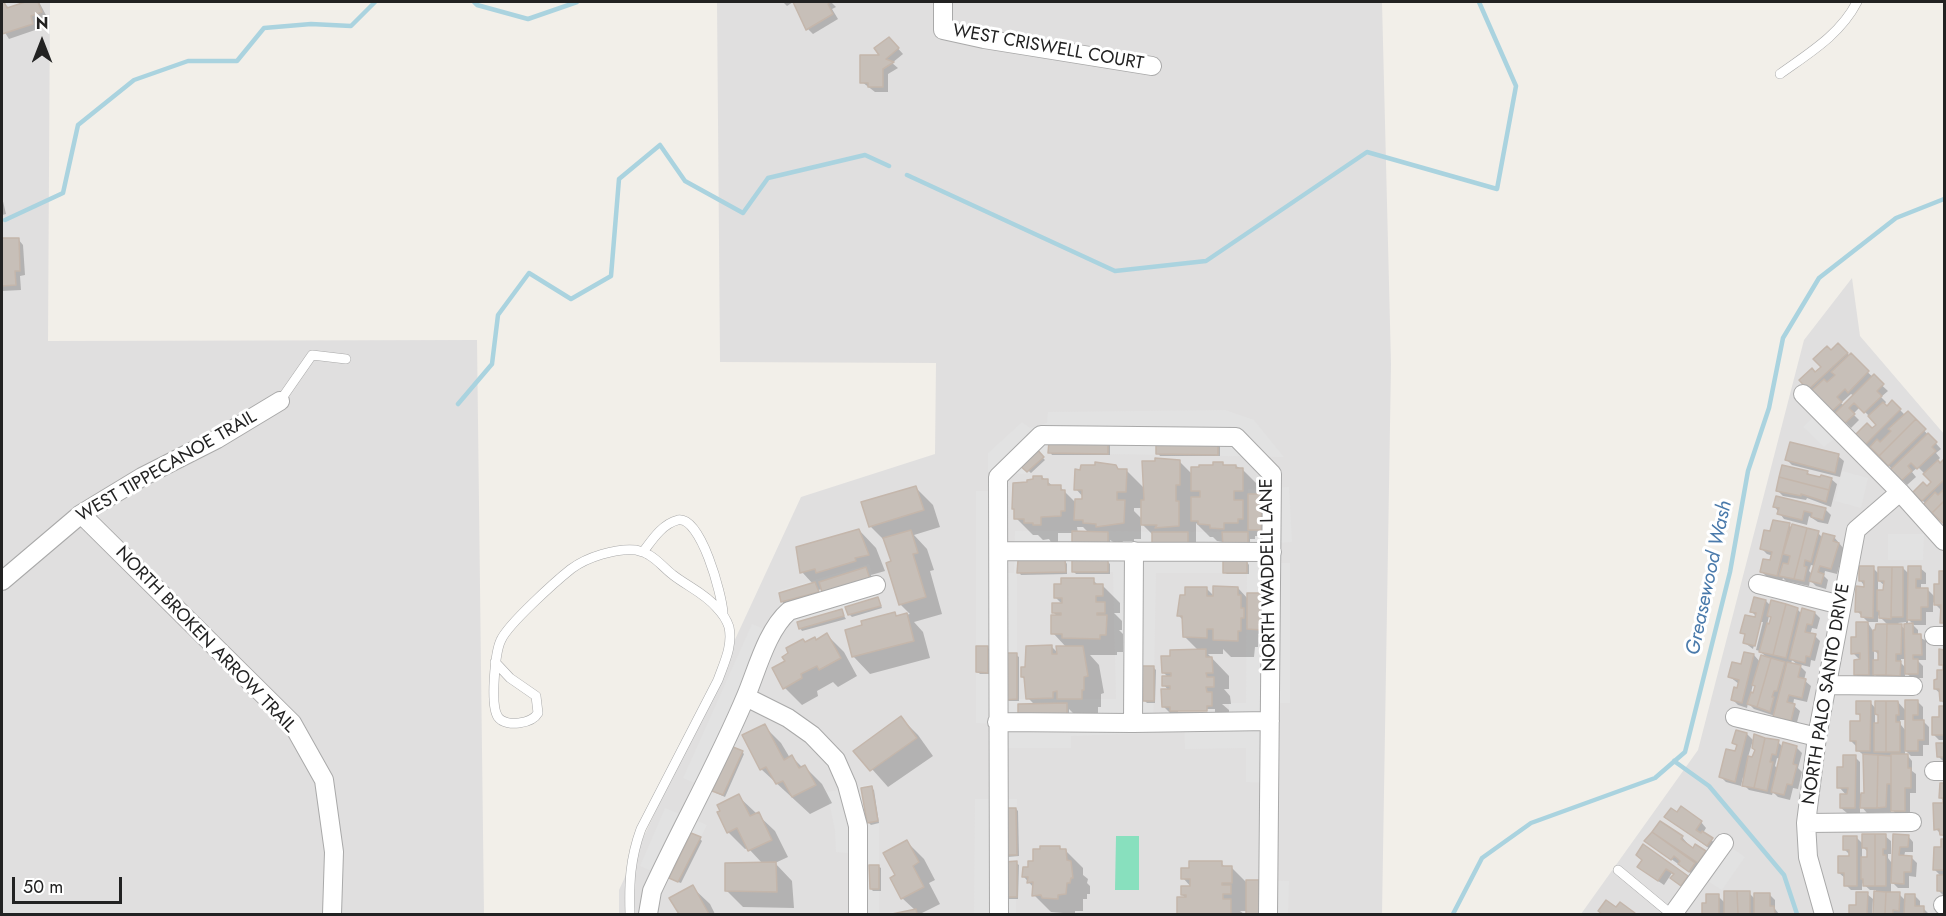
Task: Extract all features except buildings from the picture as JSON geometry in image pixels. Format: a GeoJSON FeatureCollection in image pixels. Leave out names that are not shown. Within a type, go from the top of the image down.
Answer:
{"type":"FeatureCollection","features":[{"type":"Feature","properties":{"kind":"street","name":"WEST CRISWELL COURT"},"geometry":{"type":"LineString","coordinates":[[943,2],[943,30],[984,39],[1152,66]]}},
{"type":"Feature","properties":{"kind":"street"},"geometry":{"type":"LineString","coordinates":[[1803,394],[1900,492],[1944,541]]}},
{"type":"Feature","properties":{"kind":"street","name":"WEST TIPPECANOE TRAIL"},"geometry":{"type":"LineString","coordinates":[[2,581],[81,514],[142,477],[217,439],[280,401]]}},
{"type":"Feature","properties":{"kind":"street","name":"NORTH WADDELL LANE"},"geometry":{"type":"LineString","coordinates":[[999,915],[998,477],[1041,435],[1236,437],[1272,474],[1268,915]]}},
{"type":"Feature","properties":{"kind":"street","name":"NORTH PALO SANTO DRIVE"},"geometry":{"type":"LineString","coordinates":[[1824,915],[1808,857],[1806,823],[1817,737],[1856,530],[1900,492]]}},
{"type":"Feature","properties":{"kind":"street","name":"NORTH BROKEN ARROW TRAIL"},"geometry":{"type":"LineString","coordinates":[[81,514],[291,723],[324,780],[334,852],[332,915]]}},
{"type":"Feature","properties":{"kind":"street"},"geometry":{"type":"LineString","coordinates":[[999,551],[1272,552]]}},
{"type":"Feature","properties":{"kind":"street"},"geometry":{"type":"LineString","coordinates":[[1133,723],[1134,551]]}},
{"type":"Feature","properties":{"kind":"street"},"geometry":{"type":"LineString","coordinates":[[648,915],[652,891],[746,697],[762,654],[783,616],[789,611],[876,585]]}},
{"type":"Feature","properties":{"kind":"street"},"geometry":{"type":"LineString","coordinates":[[1758,585],[1841,605]]}},
{"type":"Feature","properties":{"kind":"street"},"geometry":{"type":"LineString","coordinates":[[1827,685],[1913,686]]}},
{"type":"Feature","properties":{"kind":"street"},"geometry":{"type":"LineString","coordinates":[[746,697],[789,718],[812,735],[836,760],[848,785],[858,826],[858,915]]}},
{"type":"Feature","properties":{"kind":"street"},"geometry":{"type":"LineString","coordinates":[[1736,717],[1817,737]]}},
{"type":"Feature","properties":{"kind":"street"},"geometry":{"type":"LineString","coordinates":[[997,723],[1270,721]]}},
{"type":"Feature","properties":{"kind":"street"},"geometry":{"type":"LineString","coordinates":[[1806,823],[1912,822]]}},
{"type":"Feature","properties":{"kind":"street"},"geometry":{"type":"LineString","coordinates":[[1672,915],[1724,843]]}},
{"type":"Feature","properties":{"kind":"lane"},"geometry":{"type":"LineString","coordinates":[[1780,74],[1827,41],[1840,28],[1857,2]]}},
{"type":"Feature","properties":{"kind":"lane"},"geometry":{"type":"LineString","coordinates":[[280,401],[312,355],[346,359]]}},
{"type":"Feature","properties":{"kind":"lane"},"geometry":{"type":"LineString","coordinates":[[643,552],[660,530],[668,525],[677,520],[684,520],[690,524],[696,531],[712,568],[723,615]]}},
{"type":"Feature","properties":{"kind":"lane"},"geometry":{"type":"LineString","coordinates":[[495,662],[510,678],[536,696],[538,713],[535,717],[509,723],[498,717],[495,705],[495,662],[497,651],[505,633],[572,568],[596,556],[624,551],[643,552],[717,606],[723,615],[729,627],[730,638],[726,659],[703,711],[641,829],[634,848],[630,866],[630,915]]}},
{"type":"Feature","properties":{"kind":"lane"},"geometry":{"type":"LineString","coordinates":[[1618,870],[1672,915]]}},
{"type":"Feature","properties":{"kind":"shaded area"},"geometry":{"type":"Polygon","coordinates":[[[2,2],[50,2],[48,341],[477,340],[484,914],[2,914],[2,2]]]}},
{"type":"Feature","properties":{"kind":"shaded area"},"geometry":{"type":"Polygon","coordinates":[[[717,2],[1382,2],[1391,364],[1382,914],[619,914],[619,890],[801,497],[935,454],[936,363],[720,362],[717,2]]]}},
{"type":"Feature","properties":{"kind":"shaded area"},"geometry":{"type":"Polygon","coordinates":[[[1852,278],[1860,336],[1944,434],[1944,914],[1581,914],[1698,750],[1804,340],[1852,278]]]}},
{"type":"Feature","properties":{"kind":"shaded area"},"geometry":{"type":"Polygon","coordinates":[[[1225,410],[1254,420],[1284,457],[1048,453],[1026,474],[988,472],[988,453],[1022,422],[1030,428],[1047,423],[1048,412],[1225,410]]]}},
{"type":"Feature","properties":{"kind":"shaded area"},"geometry":{"type":"Polygon","coordinates":[[[1812,418],[1834,439],[1824,447],[1803,427],[1812,418]]]}},
{"type":"Feature","properties":{"kind":"shaded area"},"geometry":{"type":"Polygon","coordinates":[[[1842,471],[1868,478],[1861,508],[1835,501],[1842,471]]]}},
{"type":"Feature","properties":{"kind":"shaded area"},"geometry":{"type":"Polygon","coordinates":[[[1289,487],[1292,542],[1279,543],[1279,563],[1290,563],[1290,703],[1275,703],[1276,783],[1246,782],[1246,748],[1185,749],[1184,716],[1229,714],[1229,703],[1246,703],[1247,573],[1156,573],[1153,733],[1071,736],[1071,748],[1005,748],[1005,724],[976,723],[976,491],[1006,491],[1006,573],[1014,573],[1015,531],[1248,532],[1248,489],[1289,487]],[[1113,572],[1017,573],[1017,699],[1116,699],[1113,572]]]}},
{"type":"Feature","properties":{"kind":"shaded area"},"geometry":{"type":"Polygon","coordinates":[[[1888,534],[1924,534],[1923,560],[1888,560],[1888,534]]]}},
{"type":"Feature","properties":{"kind":"shaded area"},"geometry":{"type":"Polygon","coordinates":[[[869,564],[881,606],[799,630],[796,622],[787,624],[777,591],[869,564]]]}},
{"type":"Feature","properties":{"kind":"shaded area"},"geometry":{"type":"Polygon","coordinates":[[[752,624],[766,630],[718,740],[743,751],[723,795],[683,778],[752,624]]]}},
{"type":"Feature","properties":{"kind":"shaded area"},"geometry":{"type":"Polygon","coordinates":[[[873,784],[879,821],[879,914],[848,914],[848,853],[836,852],[835,830],[827,792],[873,784]]]}},
{"type":"Feature","properties":{"kind":"shaded area"},"geometry":{"type":"Polygon","coordinates":[[[975,799],[1017,799],[1016,914],[974,914],[975,799]]]}},
{"type":"Feature","properties":{"kind":"shaded area"},"geometry":{"type":"Polygon","coordinates":[[[665,808],[707,825],[678,882],[640,866],[665,808]]]}},
{"type":"Feature","properties":{"kind":"shaded area"},"geometry":{"type":"Polygon","coordinates":[[[1732,848],[1745,857],[1722,890],[1709,882],[1732,848]]]}},
{"type":"Feature","properties":{"kind":"shaded area"},"geometry":{"type":"Polygon","coordinates":[[[1246,880],[1289,881],[1288,914],[1246,914],[1246,880]]]}},
{"type":"Feature","properties":{"kind":"green space"},"geometry":{"type":"Polygon","coordinates":[[[1116,836],[1139,836],[1139,890],[1115,890],[1116,836]]]}},
{"type":"Feature","properties":{"kind":"waterway"},"geometry":{"type":"LineString","coordinates":[[5,220],[63,193],[78,125],[134,80],[188,61],[237,61],[264,28],[311,24],[351,26],[375,2]]}},
{"type":"Feature","properties":{"kind":"waterway"},"geometry":{"type":"LineString","coordinates":[[474,2],[477,5],[528,19],[577,2]]}},
{"type":"Feature","properties":{"kind":"waterway"},"geometry":{"type":"LineString","coordinates":[[907,175],[1115,271],[1206,261],[1367,152],[1497,189],[1516,86],[1479,2]]}},
{"type":"Feature","properties":{"kind":"waterway"},"geometry":{"type":"LineString","coordinates":[[458,404],[492,364],[498,315],[529,273],[571,299],[611,276],[619,179],[660,145],[685,181],[743,213],[768,178],[865,155],[889,166]]}},
{"type":"Feature","properties":{"kind":"waterway","name":"Greasewood Wash"},"geometry":{"type":"LineString","coordinates":[[1453,914],[1482,858],[1531,823],[1655,778],[1685,752],[1730,572],[1748,471],[1769,408],[1783,338],[1819,278],[1896,218],[1944,199]]}},
{"type":"Feature","properties":{"kind":"waterway"},"geometry":{"type":"LineString","coordinates":[[1674,761],[1709,786],[1784,875],[1797,914]]}}]}
